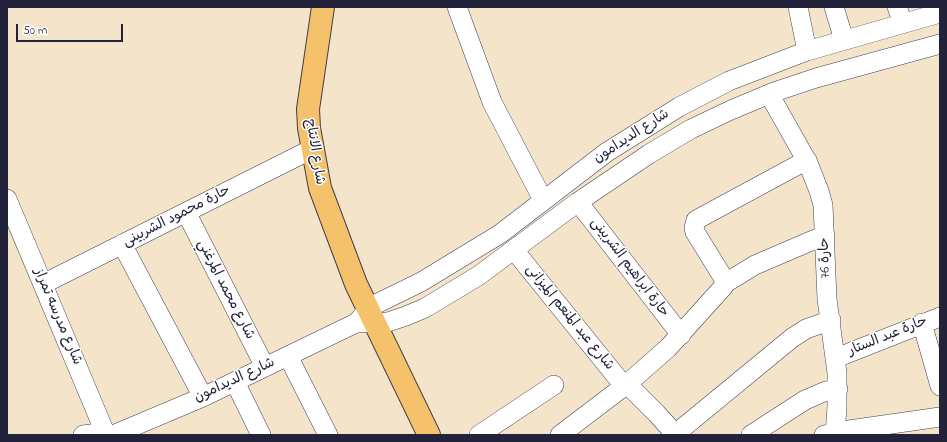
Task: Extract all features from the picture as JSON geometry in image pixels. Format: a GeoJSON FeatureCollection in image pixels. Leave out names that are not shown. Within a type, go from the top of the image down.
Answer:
{"type":"FeatureCollection","features":[{"type":"Feature","properties":{"kind":"main road","name":"شارع الانتاج"},"geometry":{"type":"LineString","coordinates":[[323,7],[308,109],[312,150],[322,194],[356,284],[430,435]]}},
{"type":"Feature","properties":{"kind":"main road","name":"شارع الانتاج"},"geometry":{"type":"LineString","coordinates":[[373,316],[444,435]]}},
{"type":"Feature","properties":{"kind":"street"},"geometry":{"type":"LineString","coordinates":[[457,7],[492,102],[543,200]]}},
{"type":"Feature","properties":{"kind":"street"},"geometry":{"type":"LineString","coordinates":[[798,7],[807,51]]}},
{"type":"Feature","properties":{"kind":"street"},"geometry":{"type":"LineString","coordinates":[[834,7],[844,40]]}},
{"type":"Feature","properties":{"kind":"street","name":"شارع الديدامون"},"geometry":{"type":"LineString","coordinates":[[100,434],[203,397],[373,316],[421,282],[500,234],[607,152],[679,107],[729,81],[807,51],[844,40],[900,15],[938,14]]}},
{"type":"Feature","properties":{"kind":"street","name":"شارع الديدامون"},"geometry":{"type":"LineString","coordinates":[[373,316],[406,316],[434,303],[478,276],[578,202],[649,154],[691,129],[769,94],[816,78],[940,44]]}},
{"type":"Feature","properties":{"kind":"street","name":"حارة 76"},"geometry":{"type":"LineString","coordinates":[[769,94],[807,160],[820,191],[823,205],[826,277],[836,358],[838,389],[831,434]]}},
{"type":"Feature","properties":{"kind":"street","name":"حارة محمود الشربينى"},"geometry":{"type":"LineString","coordinates":[[43,284],[312,150]]}},
{"type":"Feature","properties":{"kind":"street"},"geometry":{"type":"LineString","coordinates":[[724,284],[724,279],[694,228],[696,220],[807,160]]}},
{"type":"Feature","properties":{"kind":"street","name":"شارع مدرسه تمراز"},"geometry":{"type":"LineString","coordinates":[[7,199],[43,284],[100,434]]}},
{"type":"Feature","properties":{"kind":"street","name":"حارة ابراهيم الشربينى"},"geometry":{"type":"LineString","coordinates":[[578,202],[680,335]]}},
{"type":"Feature","properties":{"kind":"street","name":"شارع محمد المرغني"},"geometry":{"type":"LineString","coordinates":[[186,212],[265,367]]}},
{"type":"Feature","properties":{"kind":"street"},"geometry":{"type":"LineString","coordinates":[[560,435],[625,385],[680,335],[724,284],[755,265],[825,235]]}},
{"type":"Feature","properties":{"kind":"street"},"geometry":{"type":"LineString","coordinates":[[122,244],[203,397]]}},
{"type":"Feature","properties":{"kind":"street","name":"شارع عبد المنعم الميزانى"},"geometry":{"type":"LineString","coordinates":[[514,250],[625,385],[657,414],[674,435]]}},
{"type":"Feature","properties":{"kind":"street"},"geometry":{"type":"LineString","coordinates":[[421,282],[434,303]]}},
{"type":"Feature","properties":{"kind":"street","name":"حارة عبد الستار"},"geometry":{"type":"LineString","coordinates":[[836,358],[940,317]]}},
{"type":"Feature","properties":{"kind":"street"},"geometry":{"type":"LineString","coordinates":[[674,435],[792,338],[806,329],[831,320]]}},
{"type":"Feature","properties":{"kind":"street"},"geometry":{"type":"LineString","coordinates":[[922,324],[940,386]]}},
{"type":"Feature","properties":{"kind":"street"},"geometry":{"type":"LineString","coordinates":[[288,356],[328,435]]}},
{"type":"Feature","properties":{"kind":"street"},"geometry":{"type":"LineString","coordinates":[[235,382],[261,435]]}},
{"type":"Feature","properties":{"kind":"street"},"geometry":{"type":"LineString","coordinates":[[479,435],[554,385]]}},
{"type":"Feature","properties":{"kind":"street"},"geometry":{"type":"LineString","coordinates":[[751,435],[806,400],[826,391],[838,389]]}},
{"type":"Feature","properties":{"kind":"street"},"geometry":{"type":"LineString","coordinates":[[831,434],[940,417]]}}]}
